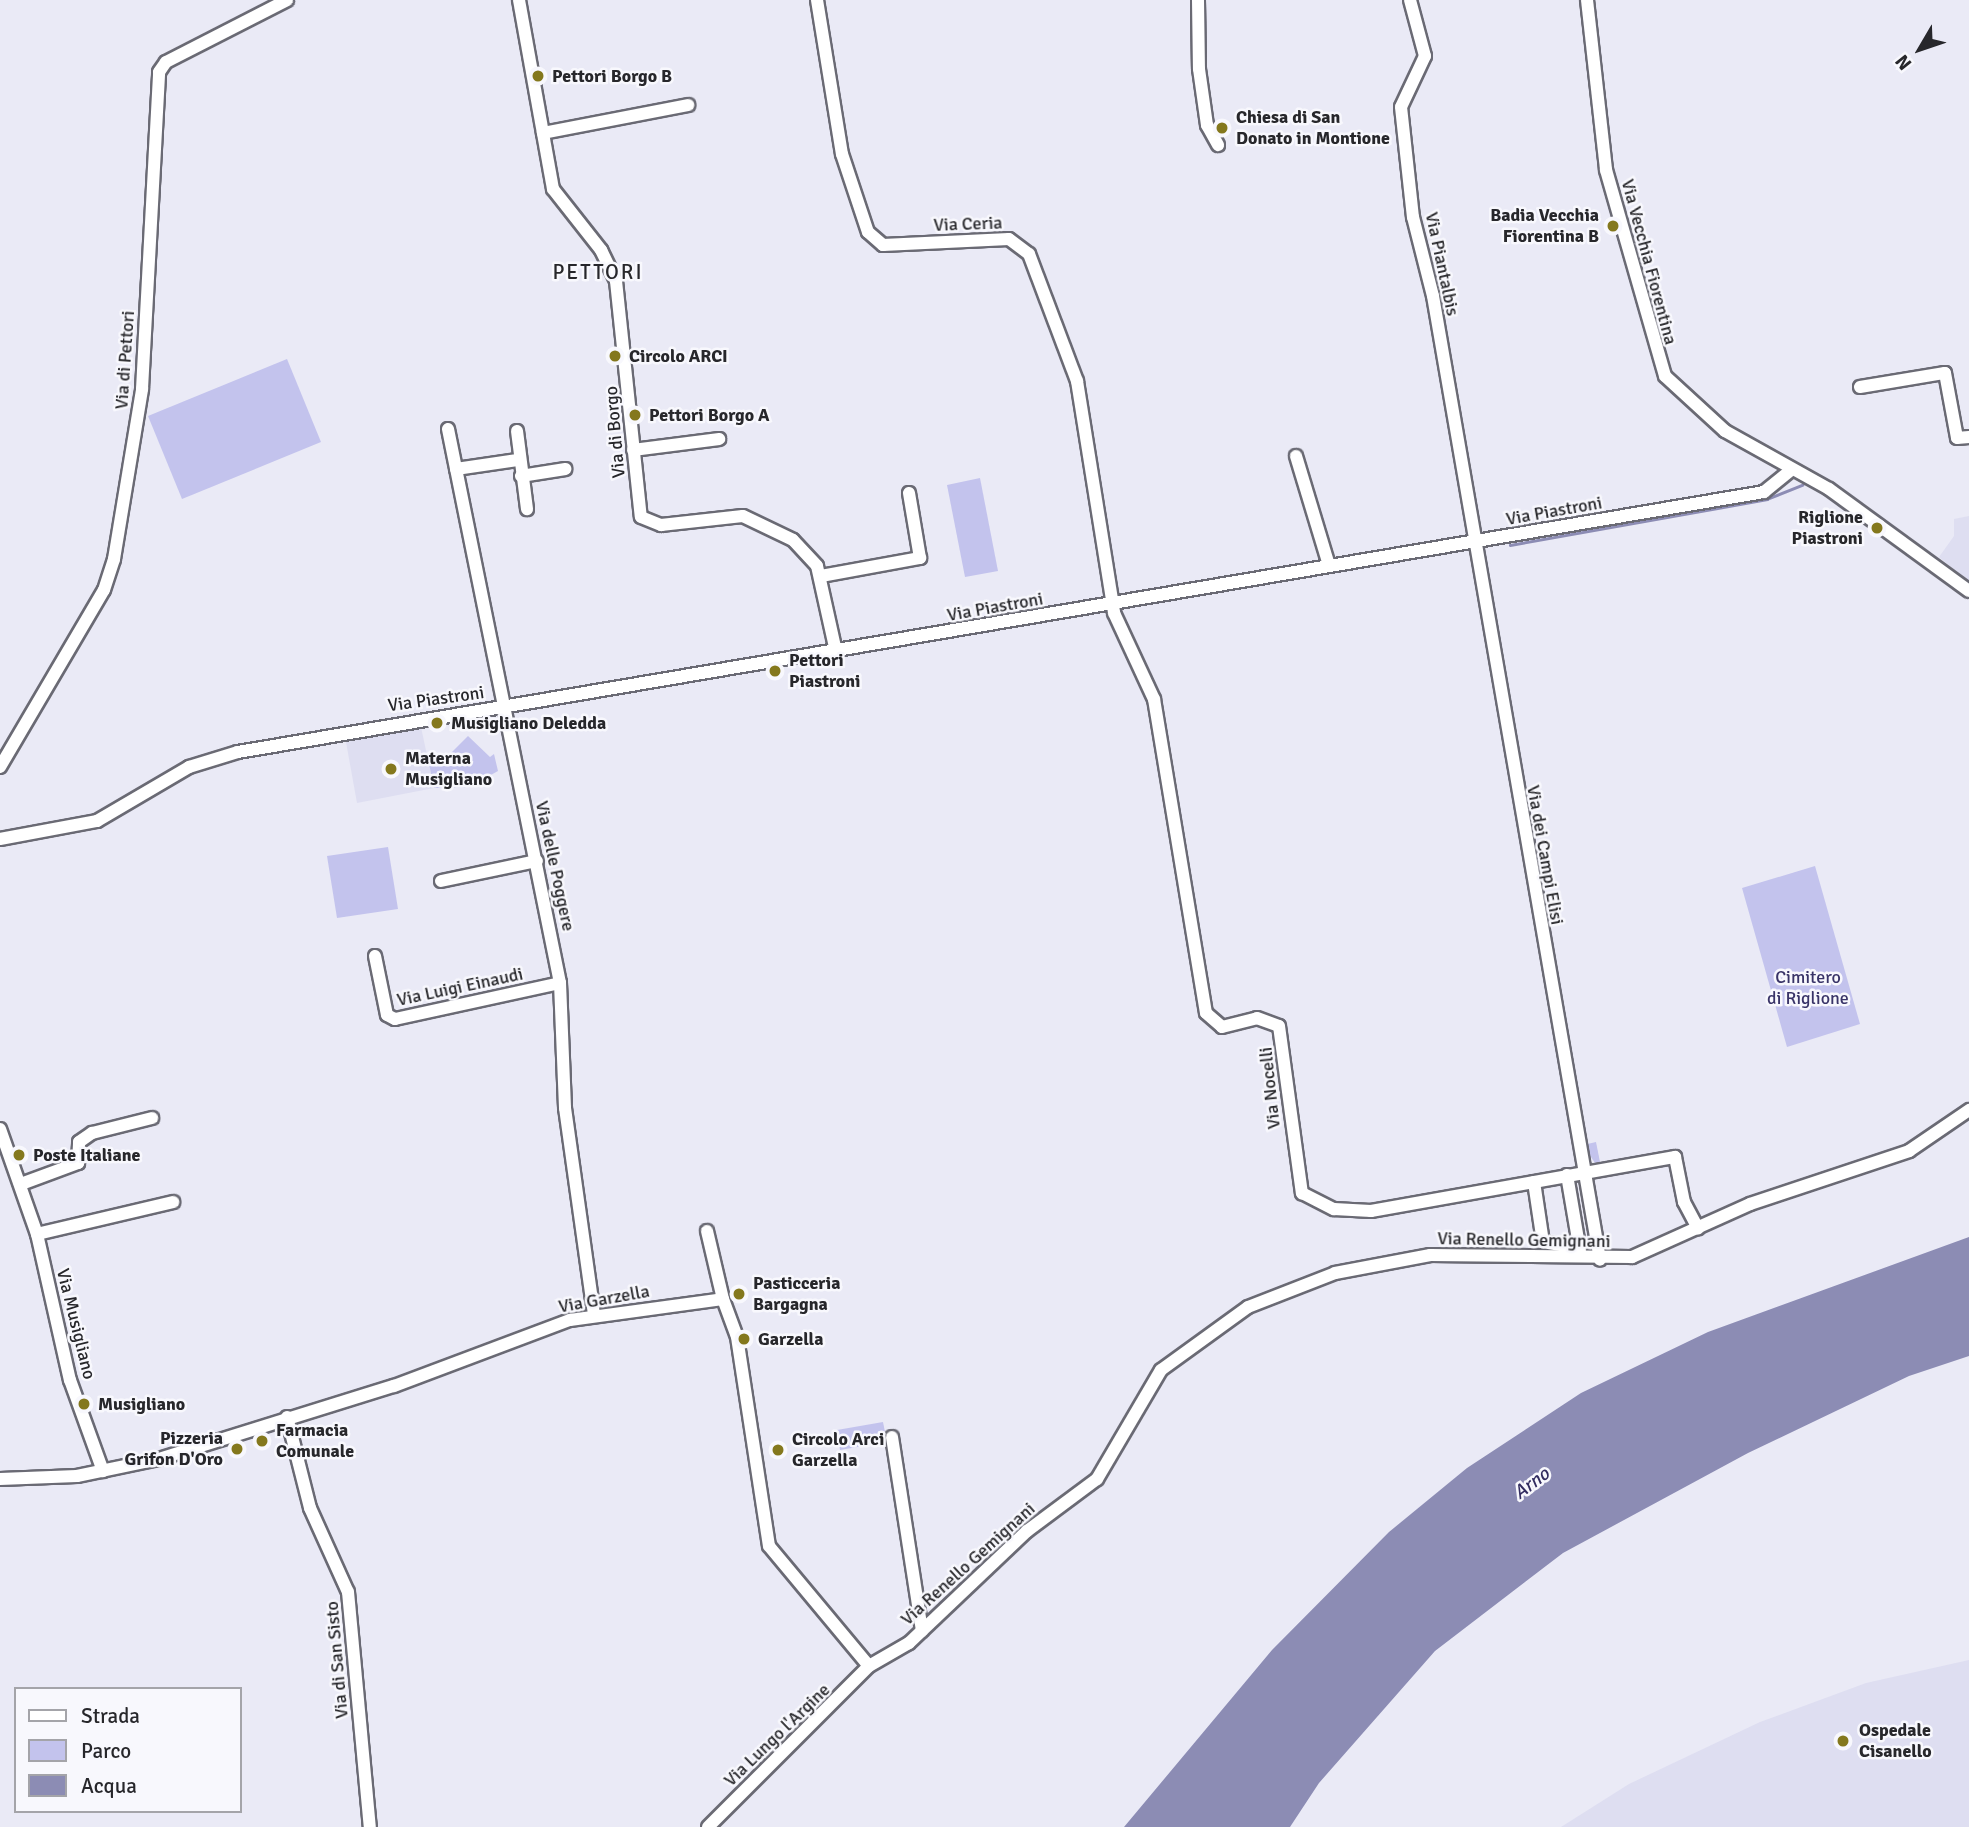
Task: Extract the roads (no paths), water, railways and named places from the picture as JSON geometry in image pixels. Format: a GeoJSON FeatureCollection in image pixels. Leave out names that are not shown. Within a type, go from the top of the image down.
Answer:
{"type":"FeatureCollection","features":[{"type":"Feature","properties":{"kind":"street","name":"Via di Pettori"},"geometry":{"type":"LineString","coordinates":[[0,768],[104,590],[114,559],[142,389],[159,72],[166,62],[287,0]]}},
{"type":"Feature","properties":{"kind":"street","name":"Via di Borgo"},"geometry":{"type":"LineString","coordinates":[[519,0],[553,189],[601,250],[616,281],[633,450],[646,522],[750,517],[805,549],[821,576],[836,652]]}},
{"type":"Feature","properties":{"kind":"street","name":"Via Ceria"},"geometry":{"type":"LineString","coordinates":[[817,0],[842,154],[868,232],[883,245],[1009,239],[1029,254],[1077,381],[1111,603]]}},
{"type":"Feature","properties":{"kind":"street"},"geometry":{"type":"LineString","coordinates":[[1198,0],[1199,69],[1207,125],[1218,145]]}},
{"type":"Feature","properties":{"kind":"street","name":"Via Piantalbis"},"geometry":{"type":"LineString","coordinates":[[1410,0],[1425,56],[1402,113],[1413,218],[1474,543]]}},
{"type":"Feature","properties":{"kind":"street","name":"Via Vecchia Fiorentina"},"geometry":{"type":"LineString","coordinates":[[1587,0],[1606,170],[1662,369],[1700,412],[1790,471]]}},
{"type":"Feature","properties":{"kind":"street"},"geometry":{"type":"LineString","coordinates":[[544,133],[688,105]]}},
{"type":"Feature","properties":{"kind":"street"},"geometry":{"type":"LineString","coordinates":[[1860,387],[1945,373],[1963,437]]}},
{"type":"Feature","properties":{"kind":"street","name":"Via delle Poggere"},"geometry":{"type":"LineString","coordinates":[[448,429],[502,708],[537,861],[560,983],[565,1108],[594,1315]]}},
{"type":"Feature","properties":{"kind":"street"},"geometry":{"type":"LineString","coordinates":[[517,431],[517,460],[527,509]]}},
{"type":"Feature","properties":{"kind":"street"},"geometry":{"type":"LineString","coordinates":[[633,450],[719,439]]}},
{"type":"Feature","properties":{"kind":"street"},"geometry":{"type":"LineString","coordinates":[[1296,456],[1329,565]]}},
{"type":"Feature","properties":{"kind":"street"},"geometry":{"type":"LineString","coordinates":[[456,469],[517,460]]}},
{"type":"Feature","properties":{"kind":"street"},"geometry":{"type":"LineString","coordinates":[[521,476],[565,469]]}},
{"type":"Feature","properties":{"kind":"street"},"geometry":{"type":"LineString","coordinates":[[1790,471],[1923,552],[1969,591]]}},
{"type":"Feature","properties":{"kind":"street","name":"Via Piastroni"},"geometry":{"type":"LineString","coordinates":[[0,839],[97,821],[141,800],[181,771],[228,755],[1764,492],[1790,471]]}},
{"type":"Feature","properties":{"kind":"street"},"geometry":{"type":"LineString","coordinates":[[821,576],[920,558],[909,493]]}},
{"type":"Feature","properties":{"kind":"street","name":"Via dei Campi Elisi"},"geometry":{"type":"LineString","coordinates":[[1474,543],[1577,1139],[1589,1170]]}},
{"type":"Feature","properties":{"kind":"street","name":"Via Nocelli"},"geometry":{"type":"LineString","coordinates":[[1111,603],[1154,699],[1206,1013],[1222,1027],[1257,1017],[1279,1026],[1302,1193],[1334,1209],[1359,1212],[1675,1157],[1684,1202],[1698,1228]]}},
{"type":"Feature","properties":{"kind":"street"},"geometry":{"type":"LineString","coordinates":[[441,881],[537,861]]}},
{"type":"Feature","properties":{"kind":"street","name":"Via Luigi Einaudi"},"geometry":{"type":"LineString","coordinates":[[375,956],[390,1018],[560,983]]}},
{"type":"Feature","properties":{"kind":"street","name":"Via Renello Gemignani"},"geometry":{"type":"LineString","coordinates":[[869,1666],[922,1631],[1027,1531],[1097,1479],[1146,1390],[1170,1362],[1248,1307],[1335,1273],[1430,1255],[1595,1260],[1632,1257],[1698,1228],[1909,1151],[1969,1110]]}},
{"type":"Feature","properties":{"kind":"street"},"geometry":{"type":"LineString","coordinates":[[21,1184],[78,1163],[79,1142],[92,1133],[152,1118]]}},
{"type":"Feature","properties":{"kind":"street","name":"Via Musigliano"},"geometry":{"type":"LineString","coordinates":[[0,1129],[37,1234],[61,1350],[103,1471]]}},
{"type":"Feature","properties":{"kind":"street"},"geometry":{"type":"LineString","coordinates":[[1589,1170],[1595,1260]]}},
{"type":"Feature","properties":{"kind":"street"},"geometry":{"type":"LineString","coordinates":[[1567,1175],[1576,1248]]}},
{"type":"Feature","properties":{"kind":"street"},"geometry":{"type":"LineString","coordinates":[[1534,1182],[1544,1242],[1576,1248],[1595,1260]]}},
{"type":"Feature","properties":{"kind":"street"},"geometry":{"type":"LineString","coordinates":[[37,1234],[173,1202]]}},
{"type":"Feature","properties":{"kind":"street"},"geometry":{"type":"LineString","coordinates":[[707,1231],[723,1299],[737,1337],[769,1546],[869,1666]]}},
{"type":"Feature","properties":{"kind":"street","name":"Via Garzella"},"geometry":{"type":"LineString","coordinates":[[0,1479],[103,1471],[287,1418],[594,1315],[723,1299]]}},
{"type":"Feature","properties":{"kind":"street","name":"Via di San Sisto"},"geometry":{"type":"LineString","coordinates":[[287,1418],[310,1508],[348,1592],[370,1827]]}},
{"type":"Feature","properties":{"kind":"street"},"geometry":{"type":"LineString","coordinates":[[892,1437],[922,1631]]}},
{"type":"Feature","properties":{"kind":"street","name":"Via Lungo l'Argine"},"geometry":{"type":"LineString","coordinates":[[708,1827],[869,1666]]}},
{"type":"Feature","properties":{"kind":"water","name":"Arno"},"geometry":{"type":"Polygon","coordinates":[[[1969,1237],[1969,1356],[1909,1376],[1748,1453],[1563,1553],[1435,1651],[1319,1783],[1290,1827],[1124,1827],[1272,1650],[1389,1532],[1467,1468],[1581,1393],[1708,1332],[1969,1237]]]}},
{"type":"Feature","properties":{"kind":"waterway"},"geometry":{"type":"LineString","coordinates":[[1510,545],[1767,499],[1802,485]]}},
{"type":"Feature","properties":{"kind":"place","name":"Pettori Borgo B"},"geometry":{"type":"Point","coordinates":[538,76]}},
{"type":"Feature","properties":{"kind":"place","name":"Chiesa di San Donato in Montione"},"geometry":{"type":"Point","coordinates":[1222,128]}},
{"type":"Feature","properties":{"kind":"place","name":"Badia Vecchia Fiorentina B"},"geometry":{"type":"Point","coordinates":[1613,226]}},
{"type":"Feature","properties":{"kind":"place","name":"Circolo ARCI"},"geometry":{"type":"Point","coordinates":[615,356]}},
{"type":"Feature","properties":{"kind":"place","name":"Pettori Borgo A"},"geometry":{"type":"Point","coordinates":[635,415]}},
{"type":"Feature","properties":{"kind":"place","name":"Riglione Piastroni"},"geometry":{"type":"Point","coordinates":[1877,528]}},
{"type":"Feature","properties":{"kind":"place","name":"Pettori Piastroni"},"geometry":{"type":"Point","coordinates":[775,671]}},
{"type":"Feature","properties":{"kind":"place","name":"Musigliano Deledda"},"geometry":{"type":"Point","coordinates":[437,723]}},
{"type":"Feature","properties":{"kind":"place","name":"Materna Musigliano"},"geometry":{"type":"Point","coordinates":[391,769]}},
{"type":"Feature","properties":{"kind":"place","name":"Poste Italiane"},"geometry":{"type":"Point","coordinates":[19,1155]}},
{"type":"Feature","properties":{"kind":"place","name":"Pasticceria Bargagna"},"geometry":{"type":"Point","coordinates":[739,1294]}},
{"type":"Feature","properties":{"kind":"place","name":"Garzella"},"geometry":{"type":"Point","coordinates":[744,1339]}},
{"type":"Feature","properties":{"kind":"place","name":"Musigliano"},"geometry":{"type":"Point","coordinates":[84,1404]}},
{"type":"Feature","properties":{"kind":"place","name":"Farmacia Comunale"},"geometry":{"type":"Point","coordinates":[262,1441]}},
{"type":"Feature","properties":{"kind":"place","name":"Pizzeria Grifon D'Oro"},"geometry":{"type":"Point","coordinates":[237,1449]}},
{"type":"Feature","properties":{"kind":"place","name":"Circolo Arci Garzella"},"geometry":{"type":"Point","coordinates":[778,1450]}},
{"type":"Feature","properties":{"kind":"place","name":"Ospedale Cisanello"},"geometry":{"type":"Point","coordinates":[1843,1741]}},
{"type":"Feature","properties":{"kind":"district","name":"PETTORI"},"geometry":{"type":"Point","coordinates":[598,272]}},
{"type":"Feature","properties":{"kind":"park label","name":"Cimitero di Riglione"},"geometry":{"type":"Point","coordinates":[1808,988]}}]}
